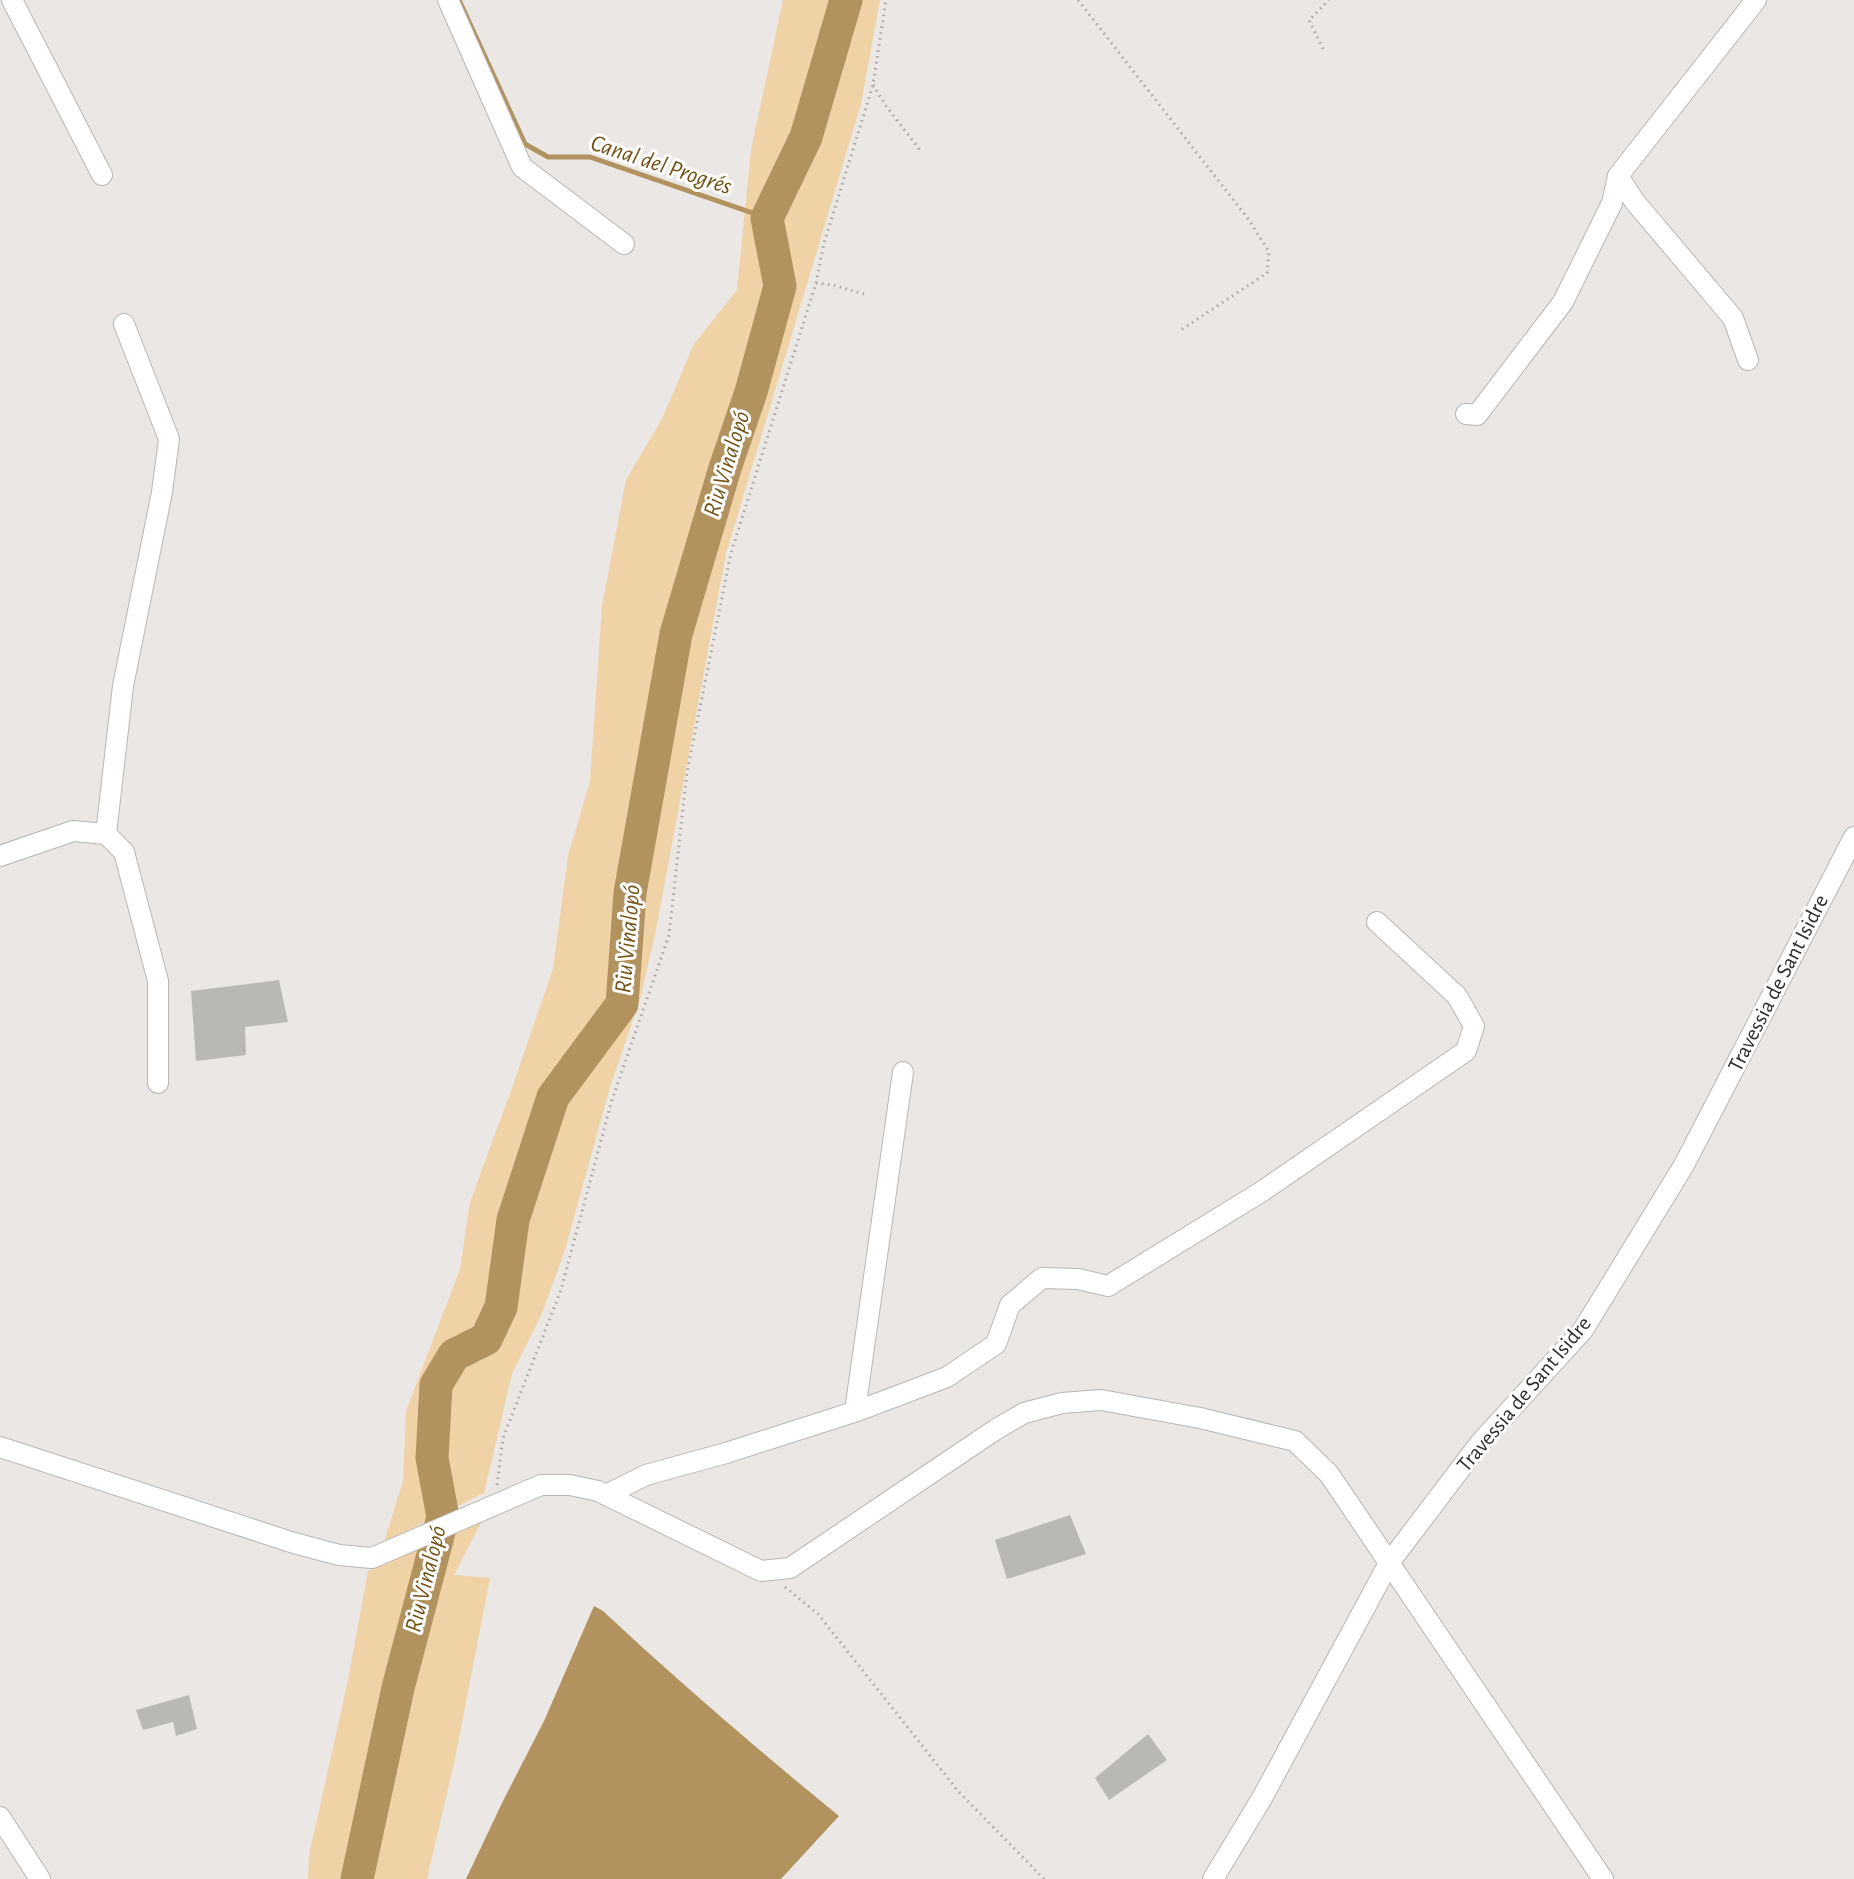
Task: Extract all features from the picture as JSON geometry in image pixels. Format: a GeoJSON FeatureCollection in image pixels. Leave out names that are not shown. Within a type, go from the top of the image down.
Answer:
{"type":"FeatureCollection","features":[{"type":"Feature","properties":{"kind":"street"},"geometry":{"type":"LineString","coordinates":[[12,0],[102,175]]}},
{"type":"Feature","properties":{"kind":"street"},"geometry":{"type":"LineString","coordinates":[[448,0],[522,167],[624,244]]}},
{"type":"Feature","properties":{"kind":"street"},"geometry":{"type":"LineString","coordinates":[[1466,414],[1477,415],[1563,302],[1612,203],[1618,176],[1756,0]]}},
{"type":"Feature","properties":{"kind":"street"},"geometry":{"type":"LineString","coordinates":[[1618,176],[1635,202],[1732,318],[1748,360]]}},
{"type":"Feature","properties":{"kind":"street"},"geometry":{"type":"LineString","coordinates":[[106,834],[123,686],[162,492],[169,439],[124,324]]}},
{"type":"Feature","properties":{"kind":"street"},"geometry":{"type":"LineString","coordinates":[[0,856],[73,831],[106,834],[124,852],[158,981],[158,1083]]}},
{"type":"Feature","properties":{"kind":"street","name":"Travessia de Sant Isidre"},"geometry":{"type":"LineString","coordinates":[[1213,1879],[1262,1798],[1389,1563],[1480,1443],[1583,1330],[1684,1165],[1854,837]]}},
{"type":"Feature","properties":{"kind":"street"},"geometry":{"type":"LineString","coordinates":[[606,1495],[646,1475],[726,1453],[855,1411],[947,1377],[996,1344],[1010,1305],[1042,1278],[1078,1280],[1108,1286],[1261,1192],[1466,1051],[1474,1026],[1457,996],[1377,922]]}},
{"type":"Feature","properties":{"kind":"street"},"geometry":{"type":"LineString","coordinates":[[855,1411],[903,1072]]}},
{"type":"Feature","properties":{"kind":"street"},"geometry":{"type":"LineString","coordinates":[[0,1447],[294,1543],[339,1555],[372,1558],[541,1485],[570,1485],[598,1491],[761,1571],[790,1569],[995,1430],[1024,1413],[1062,1403],[1101,1400],[1200,1418],[1295,1441],[1329,1474],[1604,1879]]}},
{"type":"Feature","properties":{"kind":"street"},"geometry":{"type":"LineString","coordinates":[[0,1817],[40,1879]]}},
{"type":"Feature","properties":{"kind":"path"},"geometry":{"type":"LineString","coordinates":[[501,1502],[496,1484],[503,1438],[561,1290],[611,1103],[669,935],[687,772],[731,553],[816,283],[824,243],[873,85],[886,0]]}},
{"type":"Feature","properties":{"kind":"path"},"geometry":{"type":"LineString","coordinates":[[1078,0],[1250,220],[1269,252],[1268,273],[1178,332]]}},
{"type":"Feature","properties":{"kind":"path"},"geometry":{"type":"LineString","coordinates":[[1323,50],[1309,20],[1329,0]]}},
{"type":"Feature","properties":{"kind":"path"},"geometry":{"type":"LineString","coordinates":[[873,85],[920,150]]}},
{"type":"Feature","properties":{"kind":"path"},"geometry":{"type":"LineString","coordinates":[[816,283],[833,285],[864,294]]}},
{"type":"Feature","properties":{"kind":"path"},"geometry":{"type":"LineString","coordinates":[[761,1571],[795,1593],[818,1614],[958,1791],[1044,1879]]}},
{"type":"Feature","properties":{"kind":"shaded area"},"geometry":{"type":"Polygon","coordinates":[[[783,0],[880,0],[861,104],[726,554],[656,930],[640,999],[610,1087],[565,1250],[541,1316],[512,1374],[484,1493],[384,1542],[403,1481],[406,1411],[460,1269],[470,1202],[553,969],[568,856],[590,781],[602,606],[626,480],[662,419],[694,344],[737,290],[751,150],[783,0]]]}},
{"type":"Feature","properties":{"kind":"shaded area"},"geometry":{"type":"Polygon","coordinates":[[[482,1521],[454,1575],[490,1578],[455,1759],[427,1879],[308,1879],[309,1855],[348,1680],[368,1571],[482,1521]]]}},
{"type":"Feature","properties":{"kind":"shaded area"},"geometry":{"type":"Polygon","coordinates":[[[594,1606],[603,1611],[719,1715],[839,1816],[781,1879],[466,1879],[544,1721],[594,1606]]]}},
{"type":"Feature","properties":{"kind":"building"},"geometry":{"type":"Polygon","coordinates":[[[279,980],[288,1022],[245,1027],[246,1055],[196,1061],[191,991],[279,980]]]}},
{"type":"Feature","properties":{"kind":"building"},"geometry":{"type":"Polygon","coordinates":[[[1070,1515],[1086,1554],[1007,1579],[995,1540],[1070,1515]]]}},
{"type":"Feature","properties":{"kind":"building"},"geometry":{"type":"Polygon","coordinates":[[[189,1695],[197,1729],[176,1736],[173,1722],[143,1730],[136,1710],[189,1695]]]}},
{"type":"Feature","properties":{"kind":"building"},"geometry":{"type":"Polygon","coordinates":[[[1148,1734],[1167,1760],[1109,1800],[1095,1778],[1148,1734]]]}},
{"type":"Feature","properties":{"kind":"waterway","name":"Canal del Progrés"},"geometry":{"type":"LineString","coordinates":[[459,0],[525,144],[548,157],[590,157],[767,218]]}},
{"type":"Feature","properties":{"kind":"waterway","name":"Riu Vinalopó"},"geometry":{"type":"LineString","coordinates":[[357,1879],[398,1688],[443,1517],[432,1458],[436,1385],[454,1355],[486,1339],[501,1307],[513,1220],[553,1097],[622,1004],[630,893],[676,634],[725,468],[751,392],[780,286],[767,218],[806,137],[846,0]]}}]}
